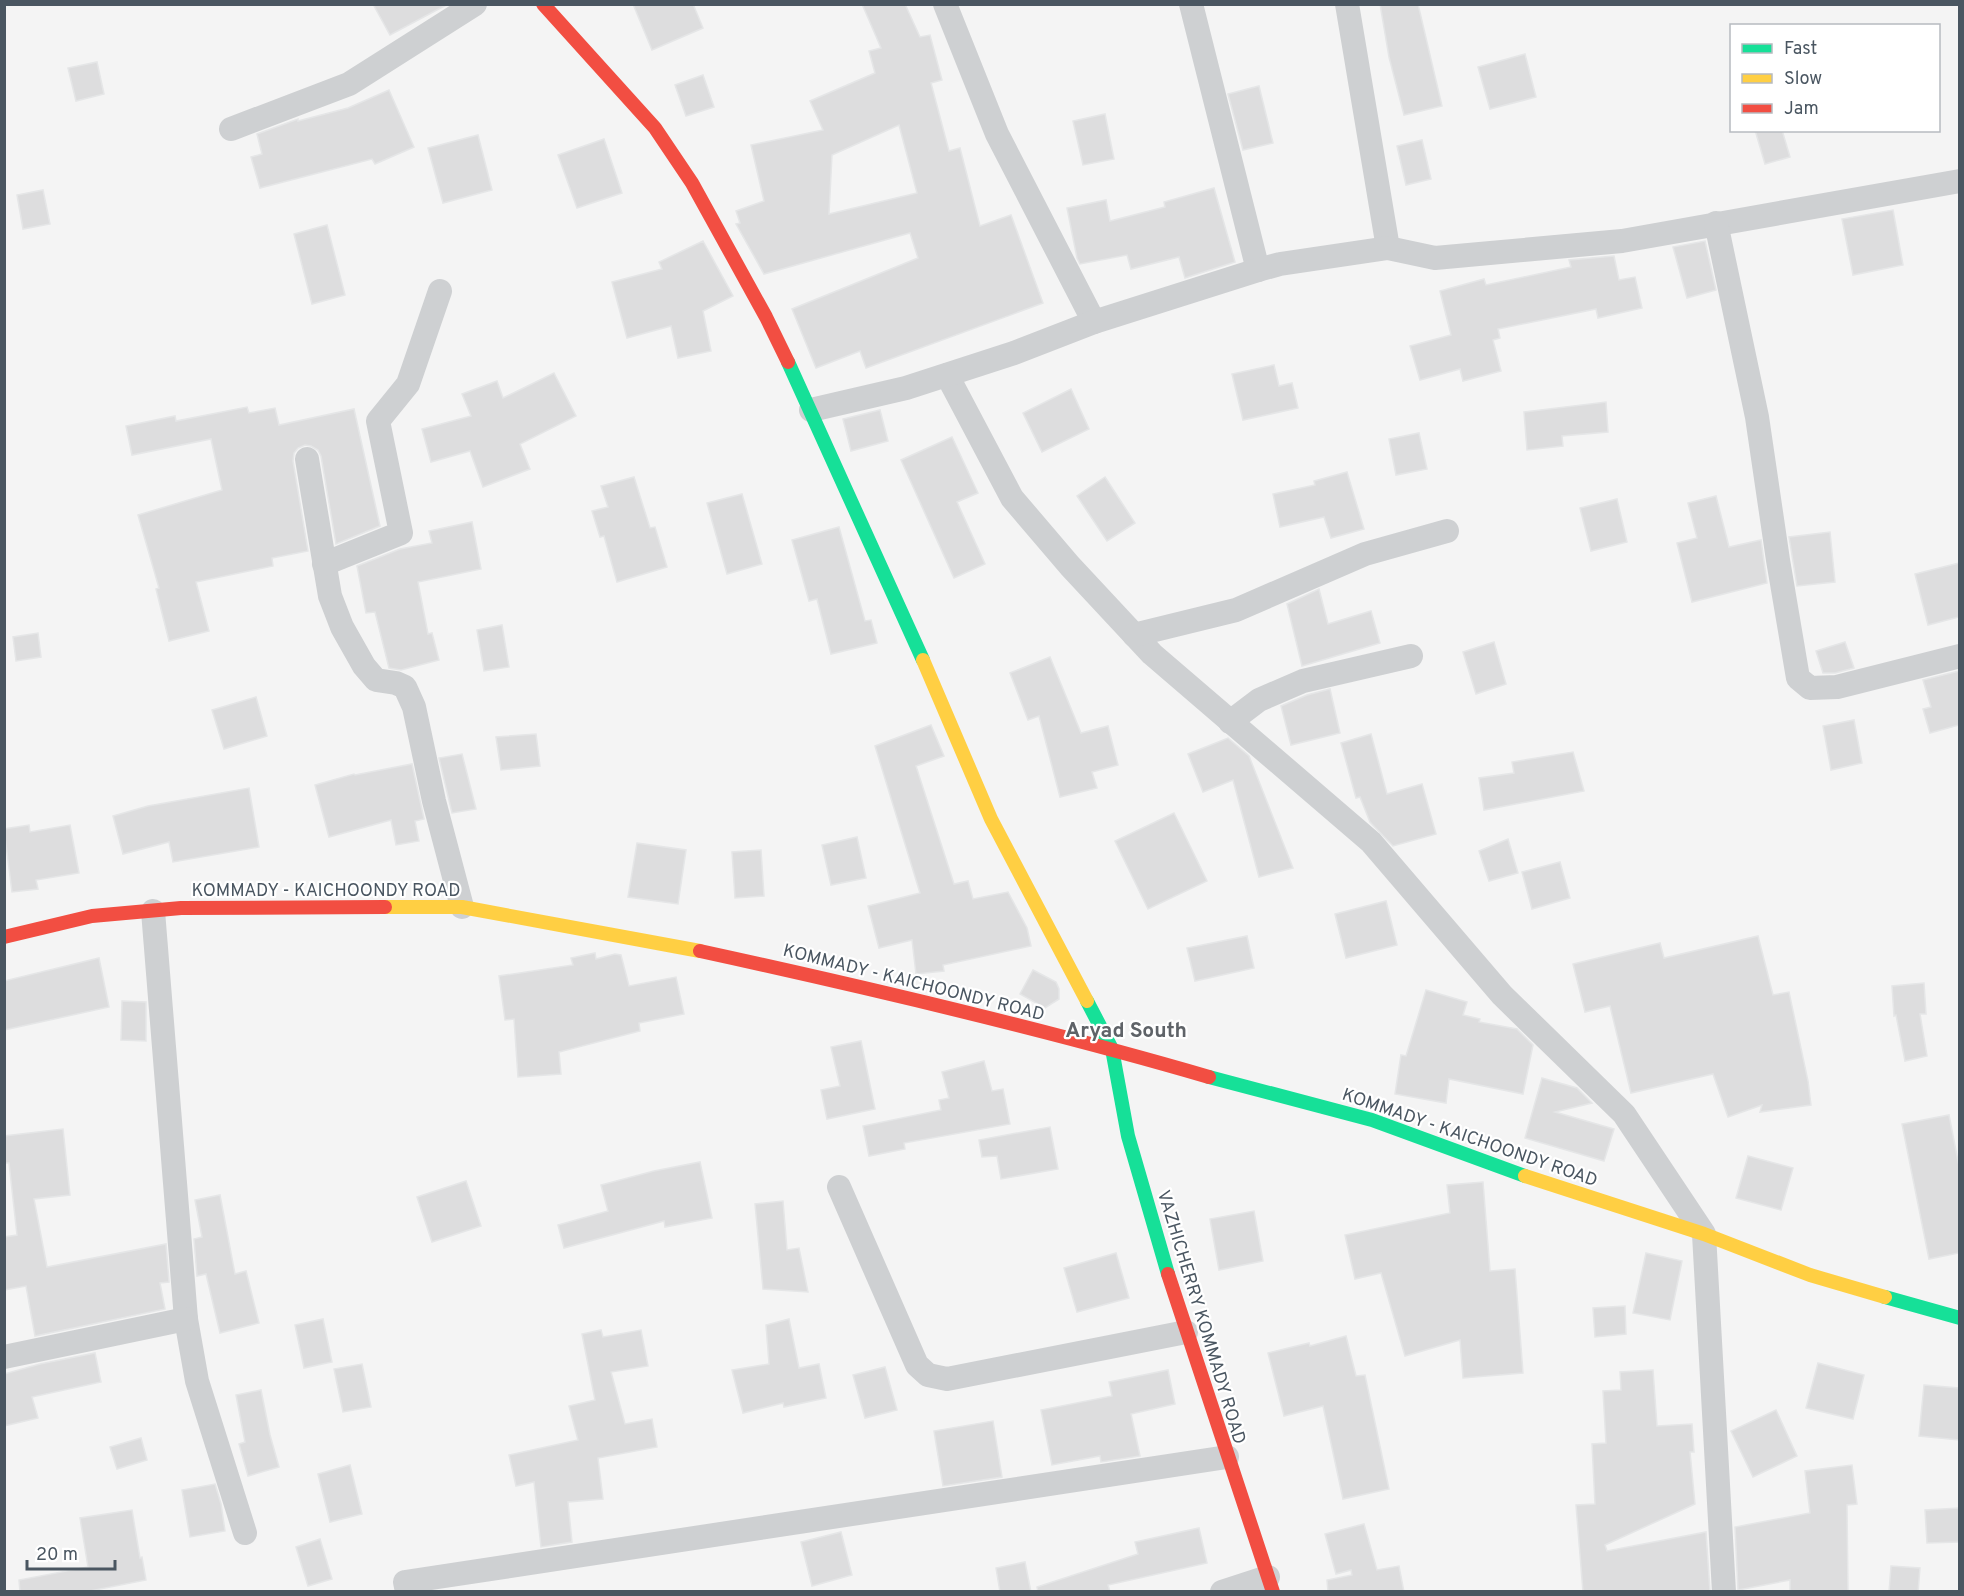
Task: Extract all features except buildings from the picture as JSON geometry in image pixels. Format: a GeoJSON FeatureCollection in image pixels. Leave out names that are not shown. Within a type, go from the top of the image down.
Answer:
{"type":"FeatureCollection","features":[{"type":"Feature","properties":{"kind":"main road","name":"VAZHICHERRY KOMMADY ROAD"},"geometry":{"type":"LineString","coordinates":[[543,4],[655,128],[692,183],[766,317],[811,410],[917,646],[991,819],[1112,1049],[1128,1136],[1186,1332],[1270,1584]]}},
{"type":"Feature","properties":{"kind":"main road","name":"KOMMADY - KAICHOONDY ROAD"},"geometry":{"type":"LineString","coordinates":[[6,930],[92,916],[181,908],[462,906],[688,948],[848,983],[1112,1049],[1265,1093],[1372,1120],[1508,1170],[1704,1234],[1810,1275],[1959,1318]]}},
{"type":"Feature","properties":{"kind":"street"},"geometry":{"type":"LineString","coordinates":[[231,129],[349,84],[475,4]]}},
{"type":"Feature","properties":{"kind":"street"},"geometry":{"type":"LineString","coordinates":[[945,4],[997,134],[1094,322]]}},
{"type":"Feature","properties":{"kind":"street"},"geometry":{"type":"LineString","coordinates":[[1191,4],[1258,270]]}},
{"type":"Feature","properties":{"kind":"street"},"geometry":{"type":"LineString","coordinates":[[1347,4],[1388,248]]}},
{"type":"Feature","properties":{"kind":"street"},"geometry":{"type":"LineString","coordinates":[[811,410],[906,388],[1014,352],[1094,322],[1280,264],[1388,248],[1435,258],[1622,241],[1959,181]]}},
{"type":"Feature","properties":{"kind":"street"},"geometry":{"type":"LineString","coordinates":[[1716,223],[1757,417],[1798,678],[1810,688],[1837,687],[1959,656]]}},
{"type":"Feature","properties":{"kind":"street"},"geometry":{"type":"LineString","coordinates":[[324,564],[401,533],[378,422],[408,384],[440,291]]}},
{"type":"Feature","properties":{"kind":"street"},"geometry":{"type":"LineString","coordinates":[[947,375],[1012,498],[1070,566],[1152,654],[1371,842],[1502,995],[1624,1114],[1704,1234],[1724,1592]]}},
{"type":"Feature","properties":{"kind":"street"},"geometry":{"type":"LineString","coordinates":[[307,459],[330,596],[342,627],[364,666],[376,680],[405,687],[414,707],[434,801],[462,906]]}},
{"type":"Feature","properties":{"kind":"street"},"geometry":{"type":"LineString","coordinates":[[1134,635],[1236,610],[1365,554],[1447,531]]}},
{"type":"Feature","properties":{"kind":"street"},"geometry":{"type":"LineString","coordinates":[[1230,722],[1259,700],[1303,681],[1411,656]]}},
{"type":"Feature","properties":{"kind":"street"},"geometry":{"type":"LineString","coordinates":[[153,911],[186,1319],[197,1381],[245,1533]]}},
{"type":"Feature","properties":{"kind":"street"},"geometry":{"type":"LineString","coordinates":[[839,1187],[917,1365],[928,1375],[947,1379],[1186,1332]]}},
{"type":"Feature","properties":{"kind":"street"},"geometry":{"type":"LineString","coordinates":[[4,1357],[186,1319]]}},
{"type":"Feature","properties":{"kind":"street"},"geometry":{"type":"LineString","coordinates":[[407,1592],[405,1582],[1227,1457]]}},
{"type":"Feature","properties":{"kind":"street"},"geometry":{"type":"LineString","coordinates":[[1222,1592],[1270,1584]]}},
{"type":"Feature","properties":{"kind":"traffic: fast"},"geometry":{"type":"LineString","coordinates":[[788,362],[923,660]]}},
{"type":"Feature","properties":{"kind":"traffic: fast"},"geometry":{"type":"LineString","coordinates":[[1087,1001],[1112,1049],[1128,1136],[1168,1274]]}},
{"type":"Feature","properties":{"kind":"traffic: fast"},"geometry":{"type":"LineString","coordinates":[[1209,1077],[1372,1120],[1525,1176]]}},
{"type":"Feature","properties":{"kind":"traffic: fast"},"geometry":{"type":"LineString","coordinates":[[1885,1297],[1960,1318]]}},
{"type":"Feature","properties":{"kind":"traffic: slow"},"geometry":{"type":"LineString","coordinates":[[923,660],[991,819],[1087,1001]]}},
{"type":"Feature","properties":{"kind":"traffic: slow"},"geometry":{"type":"LineString","coordinates":[[385,907],[462,907],[700,951]]}},
{"type":"Feature","properties":{"kind":"traffic: slow"},"geometry":{"type":"LineString","coordinates":[[1525,1176],[1704,1234],[1810,1275],[1885,1297]]}},
{"type":"Feature","properties":{"kind":"traffic: jam"},"geometry":{"type":"LineString","coordinates":[[543,4],[655,128],[692,183],[766,317],[788,362]]}},
{"type":"Feature","properties":{"kind":"traffic: jam"},"geometry":{"type":"LineString","coordinates":[[4,937],[92,916],[181,908],[385,907]]}},
{"type":"Feature","properties":{"kind":"traffic: jam"},"geometry":{"type":"LineString","coordinates":[[700,951],[955,1010],[1209,1077]]}},
{"type":"Feature","properties":{"kind":"traffic: jam"},"geometry":{"type":"LineString","coordinates":[[1168,1274],[1273,1592]]}},
{"type":"Feature","properties":{"kind":"district","name":"Aryad South"},"geometry":{"type":"Point","coordinates":[1126,1030]}}]}
